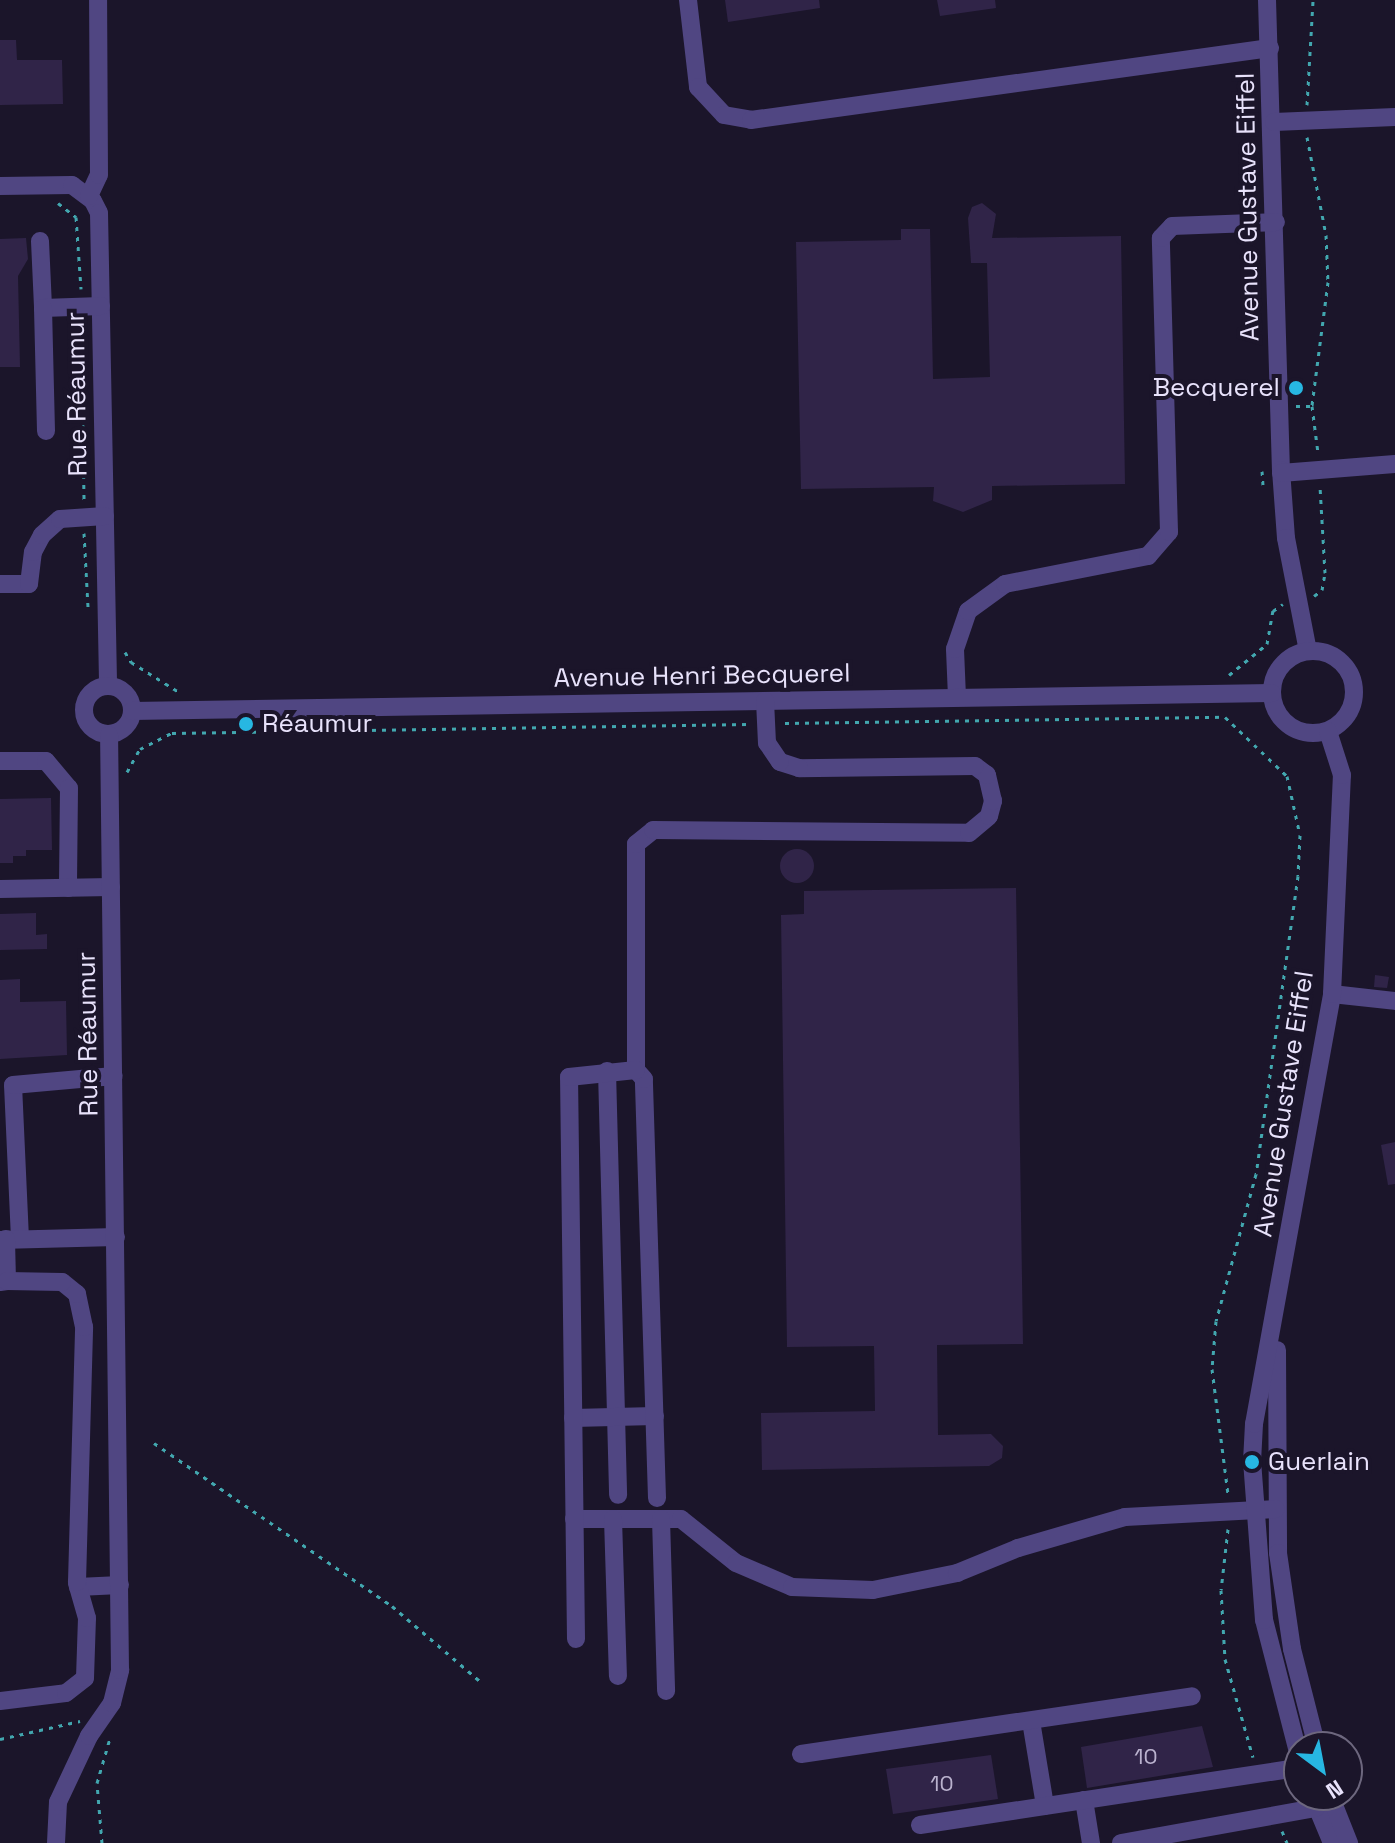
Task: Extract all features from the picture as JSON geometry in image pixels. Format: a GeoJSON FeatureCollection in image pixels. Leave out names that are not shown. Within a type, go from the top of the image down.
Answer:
{"type":"FeatureCollection","features":[{"type":"Feature","properties":{"kind":"street"},"geometry":{"type":"LineString","coordinates":[[0,186],[72,185],[89,196],[99,175],[98,0]]}},
{"type":"Feature","properties":{"kind":"street"},"geometry":{"type":"LineString","coordinates":[[688,0],[698,87],[724,115],[751,120],[1270,48]]}},
{"type":"Feature","properties":{"kind":"street","name":"Avenue Gustave Eiffel"},"geometry":{"type":"LineString","coordinates":[[1267,0],[1274,122],[1281,473],[1308,651]]}},
{"type":"Feature","properties":{"kind":"street"},"geometry":{"type":"LineString","coordinates":[[1274,122],[1395,117]]}},
{"type":"Feature","properties":{"kind":"street","name":"Rue Réaumur"},"geometry":{"type":"LineString","coordinates":[[89,196],[99,213],[108,686]]}},
{"type":"Feature","properties":{"kind":"street"},"geometry":{"type":"LineString","coordinates":[[957,697],[955,649],[968,611],[1005,584],[1148,556],[1169,532],[1161,238],[1172,226],[1276,222]]}},
{"type":"Feature","properties":{"kind":"street"},"geometry":{"type":"LineString","coordinates":[[40,241],[46,431]]}},
{"type":"Feature","properties":{"kind":"street"},"geometry":{"type":"LineString","coordinates":[[43,308],[101,306]]}},
{"type":"Feature","properties":{"kind":"street"},"geometry":{"type":"LineString","coordinates":[[1281,473],[1395,464]]}},
{"type":"Feature","properties":{"kind":"street"},"geometry":{"type":"LineString","coordinates":[[0,584],[29,584],[33,552],[42,535],[60,519],[105,516]]}},
{"type":"Feature","properties":{"kind":"street"},"geometry":{"type":"LineString","coordinates":[[1308,651],[1334,656],[1344,665],[1355,689],[1348,714],[1328,731],[1315,734],[1290,727],[1280,717],[1272,693],[1278,670],[1308,651]]}},
{"type":"Feature","properties":{"kind":"street"},"geometry":{"type":"LineString","coordinates":[[108,686],[122,691],[132,711],[127,725],[109,735],[94,731],[84,711],[93,691],[108,686]]}},
{"type":"Feature","properties":{"kind":"street","name":"Avenue Henri Becquerel"},"geometry":{"type":"LineString","coordinates":[[132,711],[1272,693]]}},
{"type":"Feature","properties":{"kind":"street"},"geometry":{"type":"LineString","coordinates":[[657,1498],[644,1079],[636,1070],[636,844],[653,830],[969,833],[989,816],[992,786],[975,766],[799,768],[774,755],[765,723],[765,701]]}},
{"type":"Feature","properties":{"kind":"street","name":"Avenue Gustave Eiffel"},"geometry":{"type":"LineString","coordinates":[[1293,1731],[1264,1620],[1264,1510],[1279,1294],[1332,994],[1342,775],[1328,731]]}},
{"type":"Feature","properties":{"kind":"street","name":"Rue Réaumur"},"geometry":{"type":"LineString","coordinates":[[109,735],[120,1585],[120,1670],[112,1703]]}},
{"type":"Feature","properties":{"kind":"street"},"geometry":{"type":"LineString","coordinates":[[0,761],[46,761],[69,788],[68,888]]}},
{"type":"Feature","properties":{"kind":"street"},"geometry":{"type":"LineString","coordinates":[[0,889],[111,887]]}},
{"type":"Feature","properties":{"kind":"street"},"geometry":{"type":"LineString","coordinates":[[1332,994],[1395,1001]]}},
{"type":"Feature","properties":{"kind":"street"},"geometry":{"type":"LineString","coordinates":[[576,1639],[569,1077],[636,1070]]}},
{"type":"Feature","properties":{"kind":"street"},"geometry":{"type":"LineString","coordinates":[[607,1071],[613,1417],[618,1495]]}},
{"type":"Feature","properties":{"kind":"street"},"geometry":{"type":"LineString","coordinates":[[0,1701],[66,1693],[85,1678],[87,1618],[78,1587],[84,1327],[77,1294],[62,1282],[4,1282],[9,1239],[13,1085],[114,1076]]}},
{"type":"Feature","properties":{"kind":"street"},"geometry":{"type":"LineString","coordinates":[[9,1239],[116,1237]]}},
{"type":"Feature","properties":{"kind":"street"},"geometry":{"type":"LineString","coordinates":[[573,1418],[655,1416]]}},
{"type":"Feature","properties":{"kind":"street"},"geometry":{"type":"LineString","coordinates":[[574,1519],[661,1519],[694,1525],[736,1563],[792,1587],[873,1590],[957,1573],[1018,1548],[1125,1517],[1264,1510]]}},
{"type":"Feature","properties":{"kind":"street","name":"Avenue Gustave Eiffel"},"geometry":{"type":"LineString","coordinates":[[1264,1510],[1278,1553],[1292,1649],[1313,1731]]}},
{"type":"Feature","properties":{"kind":"street"},"geometry":{"type":"LineString","coordinates":[[613,1519],[618,1676]]}},
{"type":"Feature","properties":{"kind":"street"},"geometry":{"type":"LineString","coordinates":[[661,1519],[666,1691]]}},
{"type":"Feature","properties":{"kind":"street"},"geometry":{"type":"LineString","coordinates":[[78,1587],[120,1585]]}},
{"type":"Feature","properties":{"kind":"street"},"geometry":{"type":"LineString","coordinates":[[801,1754],[1192,1696]]}},
{"type":"Feature","properties":{"kind":"street"},"geometry":{"type":"LineString","coordinates":[[56,1843],[58,1802],[112,1703]]}},
{"type":"Feature","properties":{"kind":"street"},"geometry":{"type":"LineString","coordinates":[[1031,1721],[1045,1806]]}},
{"type":"Feature","properties":{"kind":"street"},"geometry":{"type":"LineString","coordinates":[[920,1825],[1283,1771]]}},
{"type":"Feature","properties":{"kind":"street"},"geometry":{"type":"LineString","coordinates":[[1084,1800],[1091,1843]]}},
{"type":"Feature","properties":{"kind":"street"},"geometry":{"type":"LineString","coordinates":[[1121,1843],[1276,1817],[1291,1811]]}},
{"type":"Feature","properties":{"kind":"street"},"geometry":{"type":"LineString","coordinates":[[1318,1811],[1332,1843]]}},
{"type":"Feature","properties":{"kind":"street"},"geometry":{"type":"LineString","coordinates":[[1336,1811],[1349,1843]]}},
{"type":"Feature","properties":{"kind":"path"},"geometry":{"type":"LineString","coordinates":[[1261,1776],[1243,1734],[1225,1659],[1221,1590],[1231,1511],[1215,1417],[1216,1321],[1256,1174],[1300,835],[1287,776],[1225,717],[1224,693],[1226,677],[1267,644],[1275,607],[1322,590],[1319,468],[1312,406],[1328,282],[1326,235],[1307,121],[1313,0]]}},
{"type":"Feature","properties":{"kind":"path"},"geometry":{"type":"LineString","coordinates":[[209,733],[1225,717]]}},
{"type":"Feature","properties":{"kind":"path"},"geometry":{"type":"LineString","coordinates":[[154,1443],[392,1606],[481,1682]]}},
{"type":"Feature","properties":{"kind":"path"},"geometry":{"type":"LineString","coordinates":[[102,1843],[97,1783],[113,1728],[112,1703]]}},
{"type":"Feature","properties":{"kind":"path"},"geometry":{"type":"LineString","coordinates":[[0,1739],[74,1721],[100,1721]]}},
{"type":"Feature","properties":{"kind":"path"},"geometry":{"type":"LineString","coordinates":[[1276,1817],[1287,1843]]}},
{"type":"Feature","properties":{"kind":"building"},"geometry":{"type":"Polygon","coordinates":[[[725,0],[819,0],[820,8],[728,22],[725,0]]]}},
{"type":"Feature","properties":{"kind":"building"},"geometry":{"type":"Polygon","coordinates":[[[937,0],[995,0],[996,8],[940,16],[937,0]]]}},
{"type":"Feature","properties":{"kind":"building"},"geometry":{"type":"Polygon","coordinates":[[[0,40],[16,40],[17,60],[62,60],[63,104],[0,105],[0,40]]]}},
{"type":"Feature","properties":{"kind":"building"},"geometry":{"type":"Polygon","coordinates":[[[982,203],[996,214],[992,238],[1121,236],[1125,484],[992,486],[992,500],[963,512],[933,501],[934,487],[801,489],[796,242],[901,240],[901,229],[930,229],[933,379],[990,377],[987,263],[971,263],[968,218],[972,207],[982,203]]]}},
{"type":"Feature","properties":{"kind":"building"},"geometry":{"type":"Polygon","coordinates":[[[26,238],[28,259],[18,276],[20,367],[0,367],[0,239],[26,238]]]}},
{"type":"Feature","properties":{"kind":"building"},"geometry":{"type":"Polygon","coordinates":[[[51,798],[52,850],[26,850],[26,856],[13,856],[13,863],[0,863],[0,799],[51,798]]]}},
{"type":"Feature","properties":{"kind":"building"},"geometry":{"type":"Polygon","coordinates":[[[797,849],[809,854],[814,866],[809,878],[797,883],[785,878],[780,866],[785,854],[797,849]]]}},
{"type":"Feature","properties":{"kind":"building"},"geometry":{"type":"Polygon","coordinates":[[[1016,888],[1023,1344],[937,1345],[938,1435],[991,1434],[1003,1446],[1002,1458],[989,1466],[762,1470],[761,1413],[875,1411],[874,1346],[787,1347],[781,915],[804,914],[804,891],[1016,888]]]}},
{"type":"Feature","properties":{"kind":"building"},"geometry":{"type":"Polygon","coordinates":[[[36,913],[36,935],[47,934],[47,949],[0,950],[0,914],[36,913]]]}},
{"type":"Feature","properties":{"kind":"building"},"geometry":{"type":"Polygon","coordinates":[[[1375,975],[1389,977],[1387,988],[1374,987],[1375,975]]]}},
{"type":"Feature","properties":{"kind":"building"},"geometry":{"type":"Polygon","coordinates":[[[20,979],[20,1002],[66,1001],[67,1055],[0,1059],[0,980],[20,979]]]}},
{"type":"Feature","properties":{"kind":"building"},"geometry":{"type":"Polygon","coordinates":[[[1395,1142],[1395,1184],[1388,1185],[1381,1145],[1395,1142]]]}},
{"type":"Feature","properties":{"kind":"building"},"geometry":{"type":"Polygon","coordinates":[[[1202,1726],[1213,1767],[1087,1788],[1081,1747],[1202,1726]]]}},
{"type":"Feature","properties":{"kind":"building"},"geometry":{"type":"Polygon","coordinates":[[[991,1755],[998,1799],[893,1814],[886,1769],[991,1755]]]}},
{"type":"Feature","properties":{"kind":"place","name":"Becquerel"},"geometry":{"type":"Point","coordinates":[1296,388]}},
{"type":"Feature","properties":{"kind":"place","name":"Réaumur"},"geometry":{"type":"Point","coordinates":[246,724]}},
{"type":"Feature","properties":{"kind":"place","name":"Guerlain"},"geometry":{"type":"Point","coordinates":[1252,1462]}}]}
